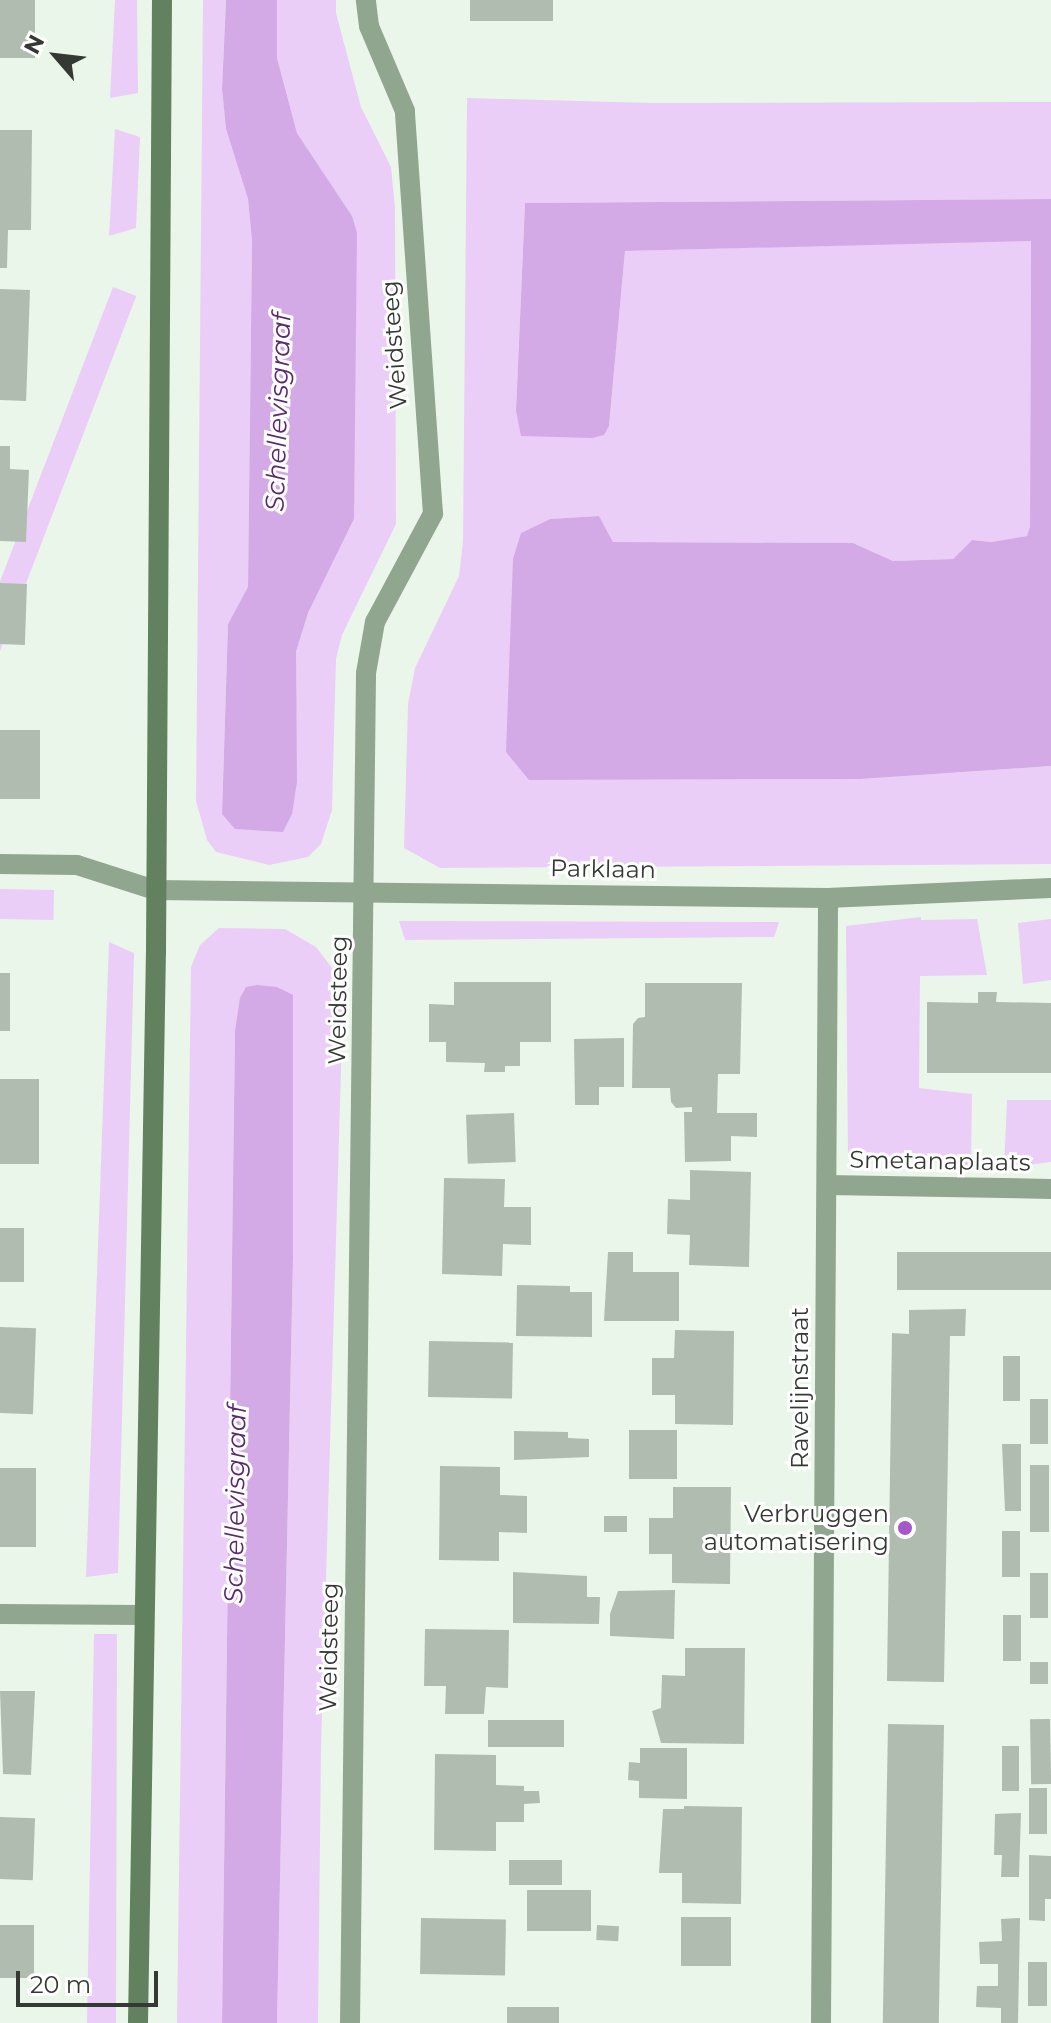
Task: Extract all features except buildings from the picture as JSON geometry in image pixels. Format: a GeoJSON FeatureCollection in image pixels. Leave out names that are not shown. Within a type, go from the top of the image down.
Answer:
{"type":"FeatureCollection","features":[{"type":"Feature","properties":{"kind":"street"},"geometry":{"type":"LineString","coordinates":[[138,2023],[155,890],[162,0]]}},
{"type":"Feature","properties":{"kind":"street","name":"Weidsteeg"},"geometry":{"type":"LineString","coordinates":[[350,2023],[369,660],[375,622],[433,514],[405,111],[369,26],[366,0]]}},
{"type":"Feature","properties":{"kind":"street","name":"Parklaan"},"geometry":{"type":"LineString","coordinates":[[0,864],[77,865],[155,890],[828,898],[1051,888]]}},
{"type":"Feature","properties":{"kind":"street","name":"Ravelijnstraat"},"geometry":{"type":"LineString","coordinates":[[821,2023],[828,898]]}},
{"type":"Feature","properties":{"kind":"street","name":"Smetanaplaats"},"geometry":{"type":"LineString","coordinates":[[827,1185],[1051,1189]]}},
{"type":"Feature","properties":{"kind":"street"},"geometry":{"type":"LineString","coordinates":[[0,1614],[142,1615]]}},
{"type":"Feature","properties":{"kind":"shaded area"},"geometry":{"type":"Polygon","coordinates":[[[115,0],[137,0],[138,93],[110,98],[115,0]]]}},
{"type":"Feature","properties":{"kind":"shaded area"},"geometry":{"type":"Polygon","coordinates":[[[203,0],[226,0],[222,89],[226,129],[248,199],[252,241],[248,588],[228,624],[222,814],[294,702],[296,652],[308,613],[354,519],[352,216],[297,133],[277,58],[277,0],[336,0],[336,13],[361,107],[391,167],[395,208],[396,524],[342,635],[336,659],[332,810],[321,844],[308,857],[269,865],[216,852],[207,840],[196,801],[203,0]]]}},
{"type":"Feature","properties":{"kind":"shaded area"},"geometry":{"type":"Polygon","coordinates":[[[467,98],[652,103],[1051,102],[1051,199],[525,203],[516,411],[522,436],[609,426],[625,251],[1031,240],[1030,526],[1027,536],[991,542],[972,540],[953,559],[893,561],[853,543],[613,542],[599,516],[550,519],[521,533],[529,780],[861,779],[1051,766],[1051,864],[440,868],[404,848],[408,704],[415,668],[459,576],[463,541],[467,98]]]}},
{"type":"Feature","properties":{"kind":"shaded area"},"geometry":{"type":"Polygon","coordinates":[[[115,129],[140,137],[136,228],[109,236],[115,129]]]}},
{"type":"Feature","properties":{"kind":"shaded area"},"geometry":{"type":"Polygon","coordinates":[[[113,287],[136,296],[0,651],[0,581],[113,287]]]}},
{"type":"Feature","properties":{"kind":"shaded area"},"geometry":{"type":"Polygon","coordinates":[[[0,889],[54,890],[53,920],[0,919],[0,889]]]}},
{"type":"Feature","properties":{"kind":"shaded area"},"geometry":{"type":"Polygon","coordinates":[[[921,917],[921,920],[977,919],[987,975],[920,976],[919,1088],[972,1094],[971,1168],[920,1159],[848,1158],[846,926],[921,917]]]}},
{"type":"Feature","properties":{"kind":"shaded area"},"geometry":{"type":"Polygon","coordinates":[[[1051,919],[1051,980],[1023,984],[1018,923],[1051,919]]]}},
{"type":"Feature","properties":{"kind":"shaded area"},"geometry":{"type":"Polygon","coordinates":[[[399,921],[779,922],[774,937],[405,940],[399,921]]]}},
{"type":"Feature","properties":{"kind":"shaded area"},"geometry":{"type":"Polygon","coordinates":[[[219,928],[285,929],[316,947],[335,972],[343,1003],[321,1749],[318,2023],[277,2023],[293,1258],[293,996],[277,987],[235,1031],[222,2023],[177,2023],[191,967],[200,945],[219,928]]]}},
{"type":"Feature","properties":{"kind":"shaded area"},"geometry":{"type":"Polygon","coordinates":[[[109,942],[134,953],[118,1573],[86,1577],[109,942]]]}},
{"type":"Feature","properties":{"kind":"shaded area"},"geometry":{"type":"Polygon","coordinates":[[[1007,1100],[1051,1100],[1051,1162],[1004,1168],[1007,1100]]]}},
{"type":"Feature","properties":{"kind":"shaded area"},"geometry":{"type":"Polygon","coordinates":[[[94,1634],[117,1634],[116,2023],[87,2023],[94,1634]]]}},
{"type":"Feature","properties":{"kind":"water","name":"Schellevisgraaf"},"geometry":{"type":"Polygon","coordinates":[[[226,0],[277,0],[277,58],[297,133],[352,216],[357,233],[354,519],[308,613],[296,652],[297,782],[292,814],[283,832],[235,829],[222,814],[228,624],[248,587],[252,241],[248,199],[226,129],[222,89],[226,0]]]}},
{"type":"Feature","properties":{"kind":"water"},"geometry":{"type":"Polygon","coordinates":[[[1051,199],[1051,766],[861,779],[529,780],[506,752],[513,559],[521,533],[550,519],[599,516],[613,542],[853,543],[893,561],[953,559],[972,540],[991,542],[1027,536],[1030,526],[1031,241],[625,251],[609,426],[604,435],[592,438],[521,436],[516,411],[525,203],[1051,199]]]}},
{"type":"Feature","properties":{"kind":"water","name":"Schellevisgraaf"},"geometry":{"type":"Polygon","coordinates":[[[246,987],[277,987],[293,995],[293,1258],[277,2023],[222,2023],[235,1031],[240,998],[246,987]]]}},
{"type":"Feature","properties":{"kind":"place","name":"Verbruggen automatisering"},"geometry":{"type":"Point","coordinates":[905,1528]}}]}
